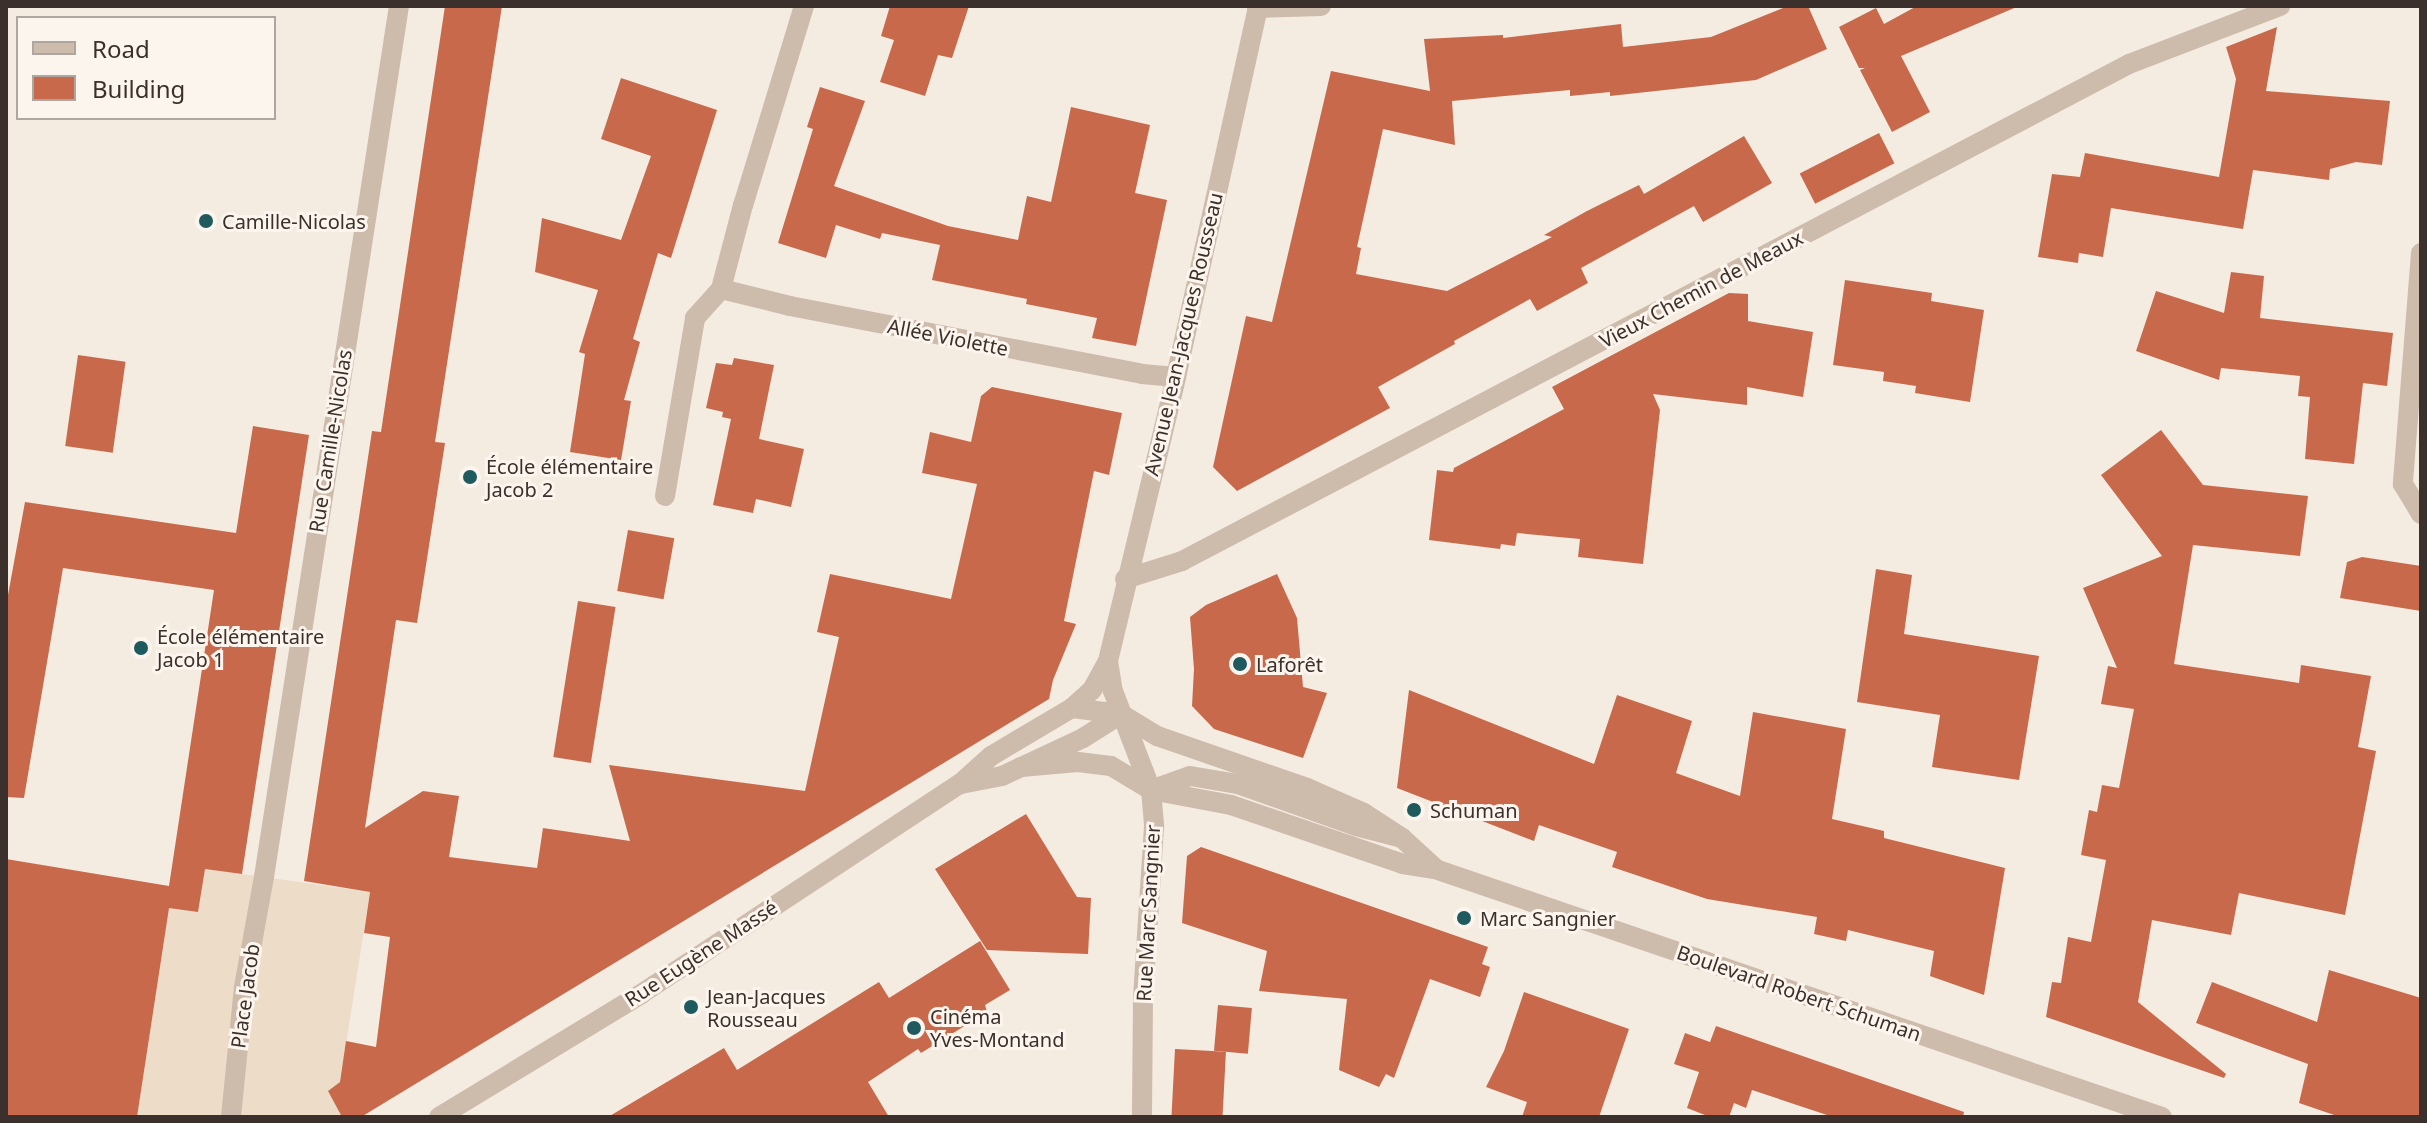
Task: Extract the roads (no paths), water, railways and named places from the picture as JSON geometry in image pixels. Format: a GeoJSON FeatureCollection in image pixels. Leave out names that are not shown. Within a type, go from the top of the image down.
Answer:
{"type":"FeatureCollection","features":[{"type":"Feature","properties":{"kind":"street","name":"Rue Camille-Nicolas"},"geometry":{"type":"LineString","coordinates":[[264,877],[399,6]]}},
{"type":"Feature","properties":{"kind":"street"},"geometry":{"type":"LineString","coordinates":[[665,496],[695,318],[721,289],[743,205],[804,6]]}},
{"type":"Feature","properties":{"kind":"street"},"geometry":{"type":"LineString","coordinates":[[1257,7],[1321,6]]}},
{"type":"Feature","properties":{"kind":"street","name":"Vieux Chemin de Meaux"},"geometry":{"type":"LineString","coordinates":[[1125,579],[1182,561],[2129,64],[2280,6]]}},
{"type":"Feature","properties":{"kind":"street","name":"Avenue Jean-Jacques Rousseau"},"geometry":{"type":"LineString","coordinates":[[1072,708],[1092,690],[1108,661],[1125,579],[1176,377],[1257,7]]}},
{"type":"Feature","properties":{"kind":"street"},"geometry":{"type":"LineString","coordinates":[[2421,253],[2403,484],[2421,514]]}},
{"type":"Feature","properties":{"kind":"street","name":"Allée Violette"},"geometry":{"type":"LineString","coordinates":[[721,289],[836,315],[1142,374],[1176,377]]}},
{"type":"Feature","properties":{"kind":"street","name":"Avenue Jean-Jacques Rousseau"},"geometry":{"type":"LineString","coordinates":[[1108,661],[1121,714]]}},
{"type":"Feature","properties":{"kind":"street"},"geometry":{"type":"LineString","coordinates":[[1072,708],[1121,714]]}},
{"type":"Feature","properties":{"kind":"street","name":"Rue Eugène Massé"},"geometry":{"type":"LineString","coordinates":[[439,1117],[641,994],[960,784],[991,756],[1072,708]]}},
{"type":"Feature","properties":{"kind":"street","name":"Rue Eugène Massé"},"geometry":{"type":"LineString","coordinates":[[960,784],[1002,776],[1083,738],[1121,714]]}},
{"type":"Feature","properties":{"kind":"street","name":"Rue Marc Sangnier"},"geometry":{"type":"LineString","coordinates":[[1121,714],[1151,790],[1154,827],[1143,999],[1142,1117]]}},
{"type":"Feature","properties":{"kind":"street","name":"Boulevard Robert Schuman"},"geometry":{"type":"LineString","coordinates":[[1121,714],[1157,736],[1294,784],[1364,813],[1402,838],[1435,869]]}},
{"type":"Feature","properties":{"kind":"street","name":"Rue Eugène Massé"},"geometry":{"type":"LineString","coordinates":[[1021,767],[1078,762],[1111,766],[1151,790]]}},
{"type":"Feature","properties":{"kind":"street","name":"Boulevard Robert Schuman"},"geometry":{"type":"LineString","coordinates":[[1151,790],[1190,776],[1238,784],[1356,826],[1402,838]]}},
{"type":"Feature","properties":{"kind":"street","name":"Boulevard Robert Schuman"},"geometry":{"type":"LineString","coordinates":[[1151,790],[1231,805],[1403,864],[1435,869],[2162,1117]]}},
{"type":"Feature","properties":{"kind":"street","name":"Place Jacob"},"geometry":{"type":"LineString","coordinates":[[231,1117],[244,987],[264,877]]}},
{"type":"Feature","properties":{"kind":"place","name":"Camille-Nicolas"},"geometry":{"type":"Point","coordinates":[206,221]}},
{"type":"Feature","properties":{"kind":"place","name":"École élémentaire Jacob 2"},"geometry":{"type":"Point","coordinates":[470,477]}},
{"type":"Feature","properties":{"kind":"place","name":"École élémentaire Jacob 1"},"geometry":{"type":"Point","coordinates":[141,648]}},
{"type":"Feature","properties":{"kind":"place","name":"Laforêt"},"geometry":{"type":"Point","coordinates":[1240,664]}},
{"type":"Feature","properties":{"kind":"place","name":"Schuman"},"geometry":{"type":"Point","coordinates":[1414,810]}},
{"type":"Feature","properties":{"kind":"place","name":"Marc Sangnier"},"geometry":{"type":"Point","coordinates":[1464,918]}},
{"type":"Feature","properties":{"kind":"place","name":"Jean-Jacques Rousseau"},"geometry":{"type":"Point","coordinates":[691,1007]}},
{"type":"Feature","properties":{"kind":"place","name":"Cinéma Yves-Montand"},"geometry":{"type":"Point","coordinates":[914,1028]}}]}
